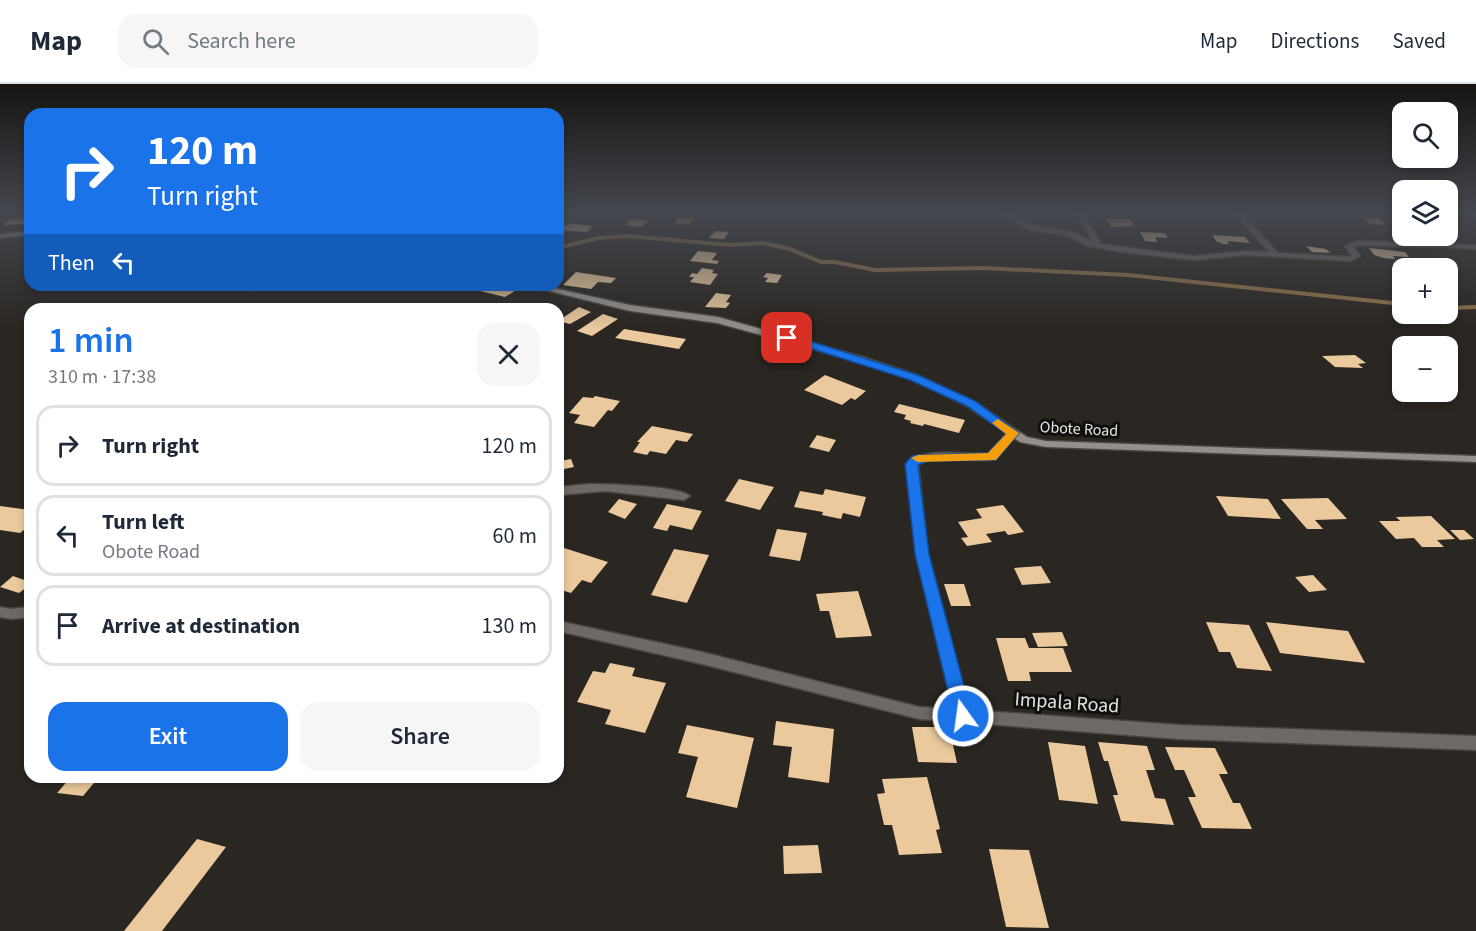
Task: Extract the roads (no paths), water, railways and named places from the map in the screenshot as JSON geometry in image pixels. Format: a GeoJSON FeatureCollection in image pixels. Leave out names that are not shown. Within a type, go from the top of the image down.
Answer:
{"type":"FeatureCollection","features":[{"type":"Feature","properties":{"kind":"street"},"geometry":{"type":"LineString","coordinates":[[1143,252],[1194,258],[1246,253],[1351,259],[1356,256],[1353,252]]}},
{"type":"Feature","properties":{"kind":"street"},"geometry":{"type":"LineString","coordinates":[[1273,252],[1277,256]]}},
{"type":"Feature","properties":{"kind":"street","name":"Obote Road"},"geometry":{"type":"LineString","coordinates":[[555,291],[630,308],[718,320],[863,360],[914,377],[971,404],[1024,440],[1046,444],[1476,459]]}},
{"type":"Feature","properties":{"kind":"street"},"geometry":{"type":"LineString","coordinates":[[963,716],[922,554],[912,464],[917,458],[928,457],[991,457],[1013,433]]}},
{"type":"Feature","properties":{"kind":"street"},"geometry":{"type":"LineString","coordinates":[[564,490],[626,488],[684,496]]}},
{"type":"Feature","properties":{"kind":"street"},"geometry":{"type":"LineString","coordinates":[[0,612],[24,612]]}},
{"type":"Feature","properties":{"kind":"street","name":"Impala Road"},"geometry":{"type":"LineString","coordinates":[[564,627],[702,658],[920,713],[1179,732],[1476,742]]}},
{"type":"Feature","properties":{"kind":"waterway"},"geometry":{"type":"LineString","coordinates":[[796,252],[821,262],[835,262],[875,270],[983,268],[1128,275],[1392,303]]}},
{"type":"Feature","properties":{"kind":"waterway"},"geometry":{"type":"LineString","coordinates":[[1458,308],[1476,307]]}}]}
